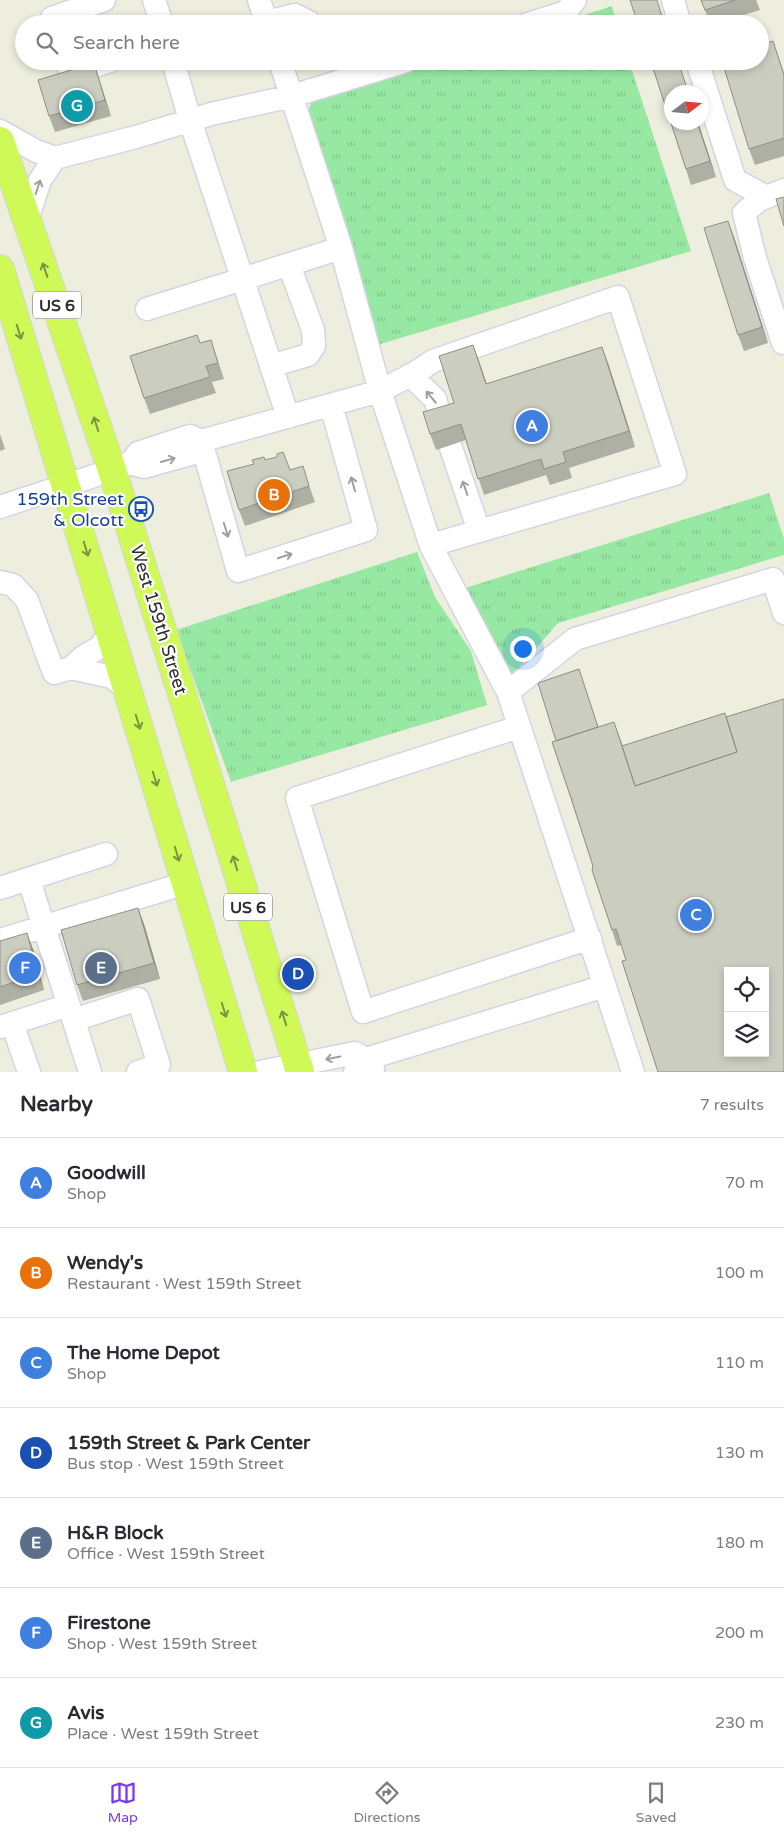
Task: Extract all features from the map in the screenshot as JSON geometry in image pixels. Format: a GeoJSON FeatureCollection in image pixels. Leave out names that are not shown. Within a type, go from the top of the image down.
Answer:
{"type":"FeatureCollection","features":[{"type":"Feature","properties":{"kind":"main road","name":"West 159th Street"},"geometry":{"type":"LineString","coordinates":[[0,141],[27,220],[121,467],[299,1068]]}},
{"type":"Feature","properties":{"kind":"main road","name":"US 6"},"geometry":{"type":"LineString","coordinates":[[0,269],[243,1072]]}},
{"type":"Feature","properties":{"kind":"street"},"geometry":{"type":"LineString","coordinates":[[61,15],[104,0]]}},
{"type":"Feature","properties":{"kind":"street"},"geometry":{"type":"LineString","coordinates":[[154,0],[159,15]]}},
{"type":"Feature","properties":{"kind":"street"},"geometry":{"type":"LineString","coordinates":[[259,0],[264,15]]}},
{"type":"Feature","properties":{"kind":"street"},"geometry":{"type":"LineString","coordinates":[[556,15],[566,12],[575,0]]}},
{"type":"Feature","properties":{"kind":"street"},"geometry":{"type":"LineString","coordinates":[[673,0],[677,15]]}},
{"type":"Feature","properties":{"kind":"street"},"geometry":{"type":"LineString","coordinates":[[70,70],[71,74],[83,70]]}},
{"type":"Feature","properties":{"kind":"street"},"geometry":{"type":"LineString","coordinates":[[176,70],[190,120],[288,417]]}},
{"type":"Feature","properties":{"kind":"street"},"geometry":{"type":"LineString","coordinates":[[283,70],[340,248],[380,391],[431,545],[508,692],[633,1072]]}},
{"type":"Feature","properties":{"kind":"street"},"geometry":{"type":"LineString","coordinates":[[0,131],[36,151],[55,158],[211,114],[292,96],[357,70]]}},
{"type":"Feature","properties":{"kind":"street"},"geometry":{"type":"LineString","coordinates":[[700,70],[736,180],[775,193]]}},
{"type":"Feature","properties":{"kind":"street"},"geometry":{"type":"LineString","coordinates":[[27,220],[40,180],[55,158]]}},
{"type":"Feature","properties":{"kind":"street"},"geometry":{"type":"LineString","coordinates":[[775,193],[759,200],[744,213],[755,258],[783,343]]}},
{"type":"Feature","properties":{"kind":"street"},"geometry":{"type":"LineString","coordinates":[[147,309],[340,248]]}},
{"type":"Feature","properties":{"kind":"street"},"geometry":{"type":"LineString","coordinates":[[271,366],[308,355],[314,346],[313,330],[289,264]]}},
{"type":"Feature","properties":{"kind":"street"},"geometry":{"type":"LineString","coordinates":[[0,507],[121,467],[144,467],[194,453],[201,441],[380,391],[433,361],[618,297],[675,474],[431,545]]}},
{"type":"Feature","properties":{"kind":"street"},"geometry":{"type":"LineString","coordinates":[[410,375],[435,399],[443,424]]}},
{"type":"Feature","properties":{"kind":"street"},"geometry":{"type":"LineString","coordinates":[[201,441],[238,571],[366,530],[331,405]]}},
{"type":"Feature","properties":{"kind":"street"},"geometry":{"type":"LineString","coordinates":[[450,445],[479,530]]}},
{"type":"Feature","properties":{"kind":"street"},"geometry":{"type":"LineString","coordinates":[[508,692],[575,639],[773,579],[784,613]]}},
{"type":"Feature","properties":{"kind":"street"},"geometry":{"type":"LineString","coordinates":[[0,582],[13,584],[27,600],[54,673],[71,668],[83,657],[100,647],[111,632]]}},
{"type":"Feature","properties":{"kind":"street"},"geometry":{"type":"LineString","coordinates":[[71,668],[112,677],[129,691]]}},
{"type":"Feature","properties":{"kind":"street"},"geometry":{"type":"LineString","coordinates":[[519,727],[297,798],[363,1012],[590,938]]}},
{"type":"Feature","properties":{"kind":"street"},"geometry":{"type":"LineString","coordinates":[[0,888],[106,854]]}},
{"type":"Feature","properties":{"kind":"street"},"geometry":{"type":"LineString","coordinates":[[29,880],[90,1072]]}},
{"type":"Feature","properties":{"kind":"street"},"geometry":{"type":"LineString","coordinates":[[0,940],[186,883]]}},
{"type":"Feature","properties":{"kind":"street"},"geometry":{"type":"LineString","coordinates":[[260,1072],[299,1068],[355,1053],[365,1068],[605,986]]}},
{"type":"Feature","properties":{"kind":"street"},"geometry":{"type":"LineString","coordinates":[[29,1072],[6,1025],[138,999],[159,1065],[138,1072]]}},
{"type":"Feature","properties":{"kind":"green space"},"geometry":{"type":"Polygon","coordinates":[[[612,6],[614,15],[584,15],[612,6]]]}},
{"type":"Feature","properties":{"kind":"green space"},"geometry":{"type":"Polygon","coordinates":[[[412,70],[632,70],[691,251],[377,345],[307,117],[311,103],[412,70]]]}},
{"type":"Feature","properties":{"kind":"green space"},"geometry":{"type":"Polygon","coordinates":[[[769,493],[784,539],[784,555],[558,623],[510,678],[462,589],[769,493]]]}},
{"type":"Feature","properties":{"kind":"green space"},"geometry":{"type":"Polygon","coordinates":[[[417,552],[435,597],[471,651],[487,705],[231,782],[176,630],[417,552]]]}},
{"type":"Feature","properties":{"kind":"building"},"geometry":{"type":"Polygon","coordinates":[[[630,0],[657,0],[661,15],[635,15],[630,0]]]}},
{"type":"Feature","properties":{"kind":"building"},"geometry":{"type":"Polygon","coordinates":[[[701,0],[735,0],[705,10],[701,0]]]}},
{"type":"Feature","properties":{"kind":"building"},"geometry":{"type":"Polygon","coordinates":[[[773,41],[784,75],[784,138],[749,149],[725,70],[769,70],[769,42],[773,41]]]}},
{"type":"Feature","properties":{"kind":"building"},"geometry":{"type":"Polygon","coordinates":[[[71,70],[96,70],[105,100],[49,116],[38,80],[71,70]]]}},
{"type":"Feature","properties":{"kind":"building"},"geometry":{"type":"Polygon","coordinates":[[[654,70],[681,70],[686,85],[664,85],[664,102],[654,70]]]}},
{"type":"Feature","properties":{"kind":"building"},"geometry":{"type":"Polygon","coordinates":[[[673,130],[700,130],[710,161],[686,169],[673,130]]]}},
{"type":"Feature","properties":{"kind":"building"},"geometry":{"type":"Polygon","coordinates":[[[784,197],[784,226],[776,199],[784,197]]]}},
{"type":"Feature","properties":{"kind":"building"},"geometry":{"type":"Polygon","coordinates":[[[728,221],[762,327],[738,335],[704,228],[728,221]]]}},
{"type":"Feature","properties":{"kind":"building"},"geometry":{"type":"Polygon","coordinates":[[[197,335],[200,343],[211,340],[218,363],[206,366],[210,377],[144,398],[130,356],[197,335]]]}},
{"type":"Feature","properties":{"kind":"building"},"geometry":{"type":"Polygon","coordinates":[[[473,345],[486,384],[602,347],[629,431],[563,452],[566,462],[544,469],[541,459],[478,479],[461,424],[430,434],[423,412],[454,403],[439,356],[473,345]]]}},
{"type":"Feature","properties":{"kind":"building"},"geometry":{"type":"Polygon","coordinates":[[[283,452],[290,470],[303,466],[309,486],[239,510],[227,471],[254,464],[252,460],[264,457],[265,460],[277,457],[277,454],[283,452]]]}},
{"type":"Feature","properties":{"kind":"building"},"geometry":{"type":"Polygon","coordinates":[[[579,669],[598,727],[556,741],[538,683],[579,669]]]}},
{"type":"Feature","properties":{"kind":"building"},"geometry":{"type":"Polygon","coordinates":[[[784,699],[784,1072],[658,1072],[622,961],[626,960],[616,929],[612,930],[592,870],[593,866],[572,798],[552,742],[614,722],[635,786],[737,752],[726,717],[784,699]]]}},
{"type":"Feature","properties":{"kind":"building"},"geometry":{"type":"Polygon","coordinates":[[[725,713],[737,752],[635,786],[622,746],[725,713]]]}},
{"type":"Feature","properties":{"kind":"building"},"geometry":{"type":"Polygon","coordinates":[[[138,908],[154,963],[77,985],[61,930],[138,908]]]}},
{"type":"Feature","properties":{"kind":"building"},"geometry":{"type":"Polygon","coordinates":[[[27,933],[38,974],[0,987],[0,941],[27,933]]]}},
{"type":"Feature","properties":{"kind":"place","name":"Avis"},"geometry":{"type":"Point","coordinates":[77,106]}},
{"type":"Feature","properties":{"kind":"place","name":"Goodwill"},"geometry":{"type":"Point","coordinates":[532,426]}},
{"type":"Feature","properties":{"kind":"place","name":"Wendy's"},"geometry":{"type":"Point","coordinates":[274,495]}},
{"type":"Feature","properties":{"kind":"place","name":"159th Street & Olcott"},"geometry":{"type":"Point","coordinates":[141,509]}},
{"type":"Feature","properties":{"kind":"place","name":"The Home Depot"},"geometry":{"type":"Point","coordinates":[696,915]}},
{"type":"Feature","properties":{"kind":"place","name":"Firestone"},"geometry":{"type":"Point","coordinates":[25,968]}},
{"type":"Feature","properties":{"kind":"place","name":"H&R Block"},"geometry":{"type":"Point","coordinates":[101,968]}},
{"type":"Feature","properties":{"kind":"place","name":"159th Street & Park Center"},"geometry":{"type":"Point","coordinates":[298,974]}}]}
